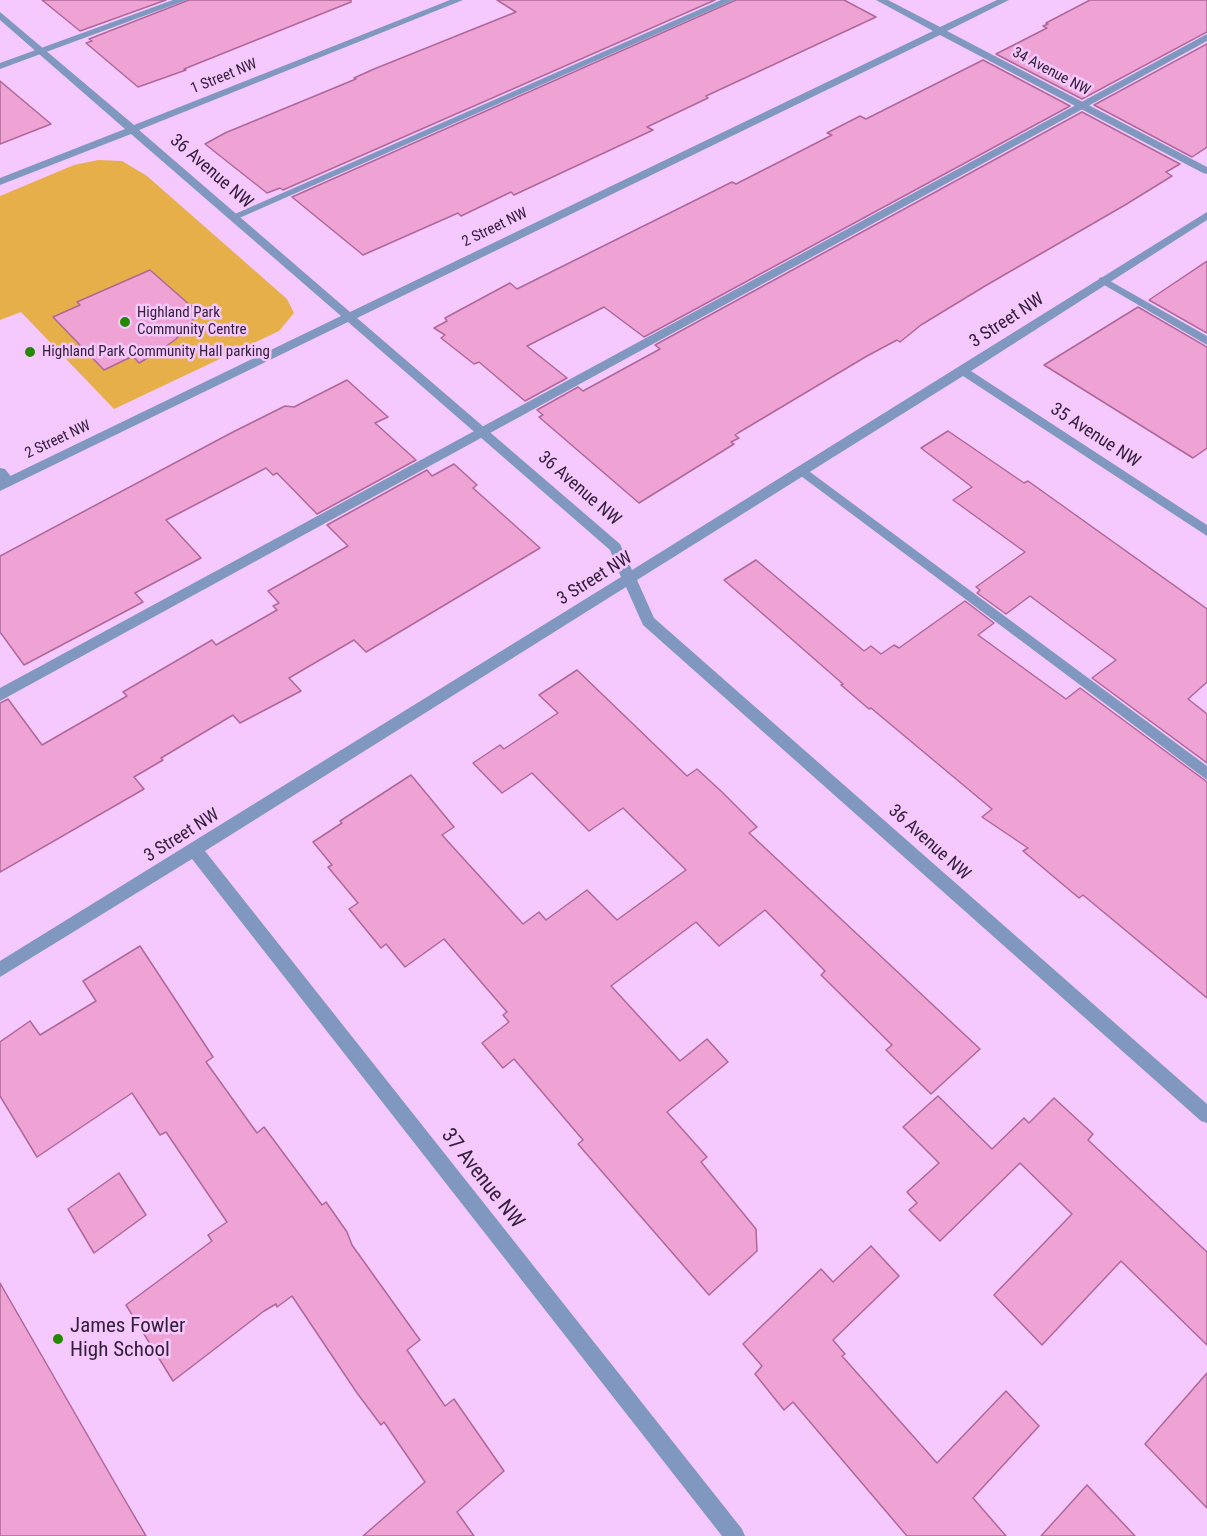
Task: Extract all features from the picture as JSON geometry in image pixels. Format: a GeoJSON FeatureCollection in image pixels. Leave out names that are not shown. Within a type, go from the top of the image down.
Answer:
{"type":"FeatureCollection","features":[{"type":"Feature","properties":{"kind":"street"},"geometry":{"type":"LineString","coordinates":[[0,66],[182,0]]}},
{"type":"Feature","properties":{"kind":"street","name":"1 Street NW"},"geometry":{"type":"LineString","coordinates":[[0,182],[458,0]]}},
{"type":"Feature","properties":{"kind":"street"},"geometry":{"type":"LineString","coordinates":[[233,217],[729,0]]}},
{"type":"Feature","properties":{"kind":"street","name":"34 Avenue NW"},"geometry":{"type":"LineString","coordinates":[[880,0],[1207,171]]}},
{"type":"Feature","properties":{"kind":"street","name":"2 Street NW"},"geometry":{"type":"LineString","coordinates":[[3,480],[348,318],[1004,0]]}},
{"type":"Feature","properties":{"kind":"street","name":"36 Avenue NW"},"geometry":{"type":"LineString","coordinates":[[0,15],[615,547],[648,621],[1207,1115]]}},
{"type":"Feature","properties":{"kind":"street"},"geometry":{"type":"LineString","coordinates":[[0,695],[1207,37]]}},
{"type":"Feature","properties":{"kind":"street","name":"3 Street NW"},"geometry":{"type":"LineString","coordinates":[[0,970],[963,371],[1207,216]]}},
{"type":"Feature","properties":{"kind":"street"},"geometry":{"type":"LineString","coordinates":[[1103,280],[1207,341]]}},
{"type":"Feature","properties":{"kind":"street","name":"35 Avenue NW"},"geometry":{"type":"LineString","coordinates":[[963,371],[1207,531]]}},
{"type":"Feature","properties":{"kind":"street"},"geometry":{"type":"LineString","coordinates":[[802,470],[1207,774]]}},
{"type":"Feature","properties":{"kind":"street","name":"37 Avenue NW"},"geometry":{"type":"LineString","coordinates":[[194,849],[735,1536]]}},
{"type":"Feature","properties":{"kind":"shaded area"},"geometry":{"type":"Polygon","coordinates":[[[98,160],[122,161],[147,176],[287,299],[294,313],[279,331],[114,409],[21,312],[0,320],[0,196],[74,165],[98,160]]]}},
{"type":"Feature","properties":{"kind":"building"},"geometry":{"type":"Polygon","coordinates":[[[42,0],[166,0],[80,31],[42,0]]]}},
{"type":"Feature","properties":{"kind":"building"},"geometry":{"type":"Polygon","coordinates":[[[189,0],[351,0],[351,2],[184,69],[186,70],[138,87],[86,43],[92,41],[89,39],[189,0]]]}},
{"type":"Feature","properties":{"kind":"building"},"geometry":{"type":"Polygon","coordinates":[[[497,0],[715,0],[283,190],[280,188],[267,193],[205,144],[225,133],[356,79],[354,78],[374,69],[516,12],[497,0]]]}},
{"type":"Feature","properties":{"kind":"building"},"geometry":{"type":"Polygon","coordinates":[[[736,0],[844,0],[876,17],[706,96],[708,98],[647,127],[653,130],[514,195],[511,192],[461,216],[458,213],[363,255],[292,197],[736,0]]]}},
{"type":"Feature","properties":{"kind":"building"},"geometry":{"type":"Polygon","coordinates":[[[1090,0],[1207,0],[1207,32],[1082,99],[996,54],[1047,28],[1043,26],[1048,24],[1046,23],[1090,0]]]}},
{"type":"Feature","properties":{"kind":"building"},"geometry":{"type":"Polygon","coordinates":[[[1207,44],[1207,147],[1192,157],[1094,105],[1207,44]]]}},
{"type":"Feature","properties":{"kind":"building"},"geometry":{"type":"Polygon","coordinates":[[[983,60],[1070,106],[644,337],[604,307],[527,346],[567,378],[525,401],[479,362],[474,364],[441,338],[445,335],[434,328],[447,321],[445,318],[510,283],[517,289],[732,182],[736,184],[832,135],[827,133],[860,116],[866,119],[983,60]]]}},
{"type":"Feature","properties":{"kind":"building"},"geometry":{"type":"Polygon","coordinates":[[[0,81],[51,124],[0,144],[0,81]]]}},
{"type":"Feature","properties":{"kind":"building"},"geometry":{"type":"Polygon","coordinates":[[[1082,112],[1180,164],[1166,172],[1172,176],[921,325],[900,342],[897,340],[867,356],[738,433],[735,435],[739,438],[731,442],[734,444],[639,503],[539,417],[543,415],[537,410],[578,387],[583,391],[660,349],[655,345],[1082,112]]]}},
{"type":"Feature","properties":{"kind":"building"},"geometry":{"type":"Polygon","coordinates":[[[1207,261],[1207,333],[1149,300],[1207,261]]]}},
{"type":"Feature","properties":{"kind":"building","name":"Highland Park Community Centre"},"geometry":{"type":"Polygon","coordinates":[[[150,270],[199,313],[176,339],[161,350],[139,363],[133,356],[104,370],[53,317],[80,305],[77,302],[150,270]]]}},
{"type":"Feature","properties":{"kind":"building"},"geometry":{"type":"Polygon","coordinates":[[[1138,307],[1207,347],[1207,448],[1193,458],[1044,365],[1138,307]]]}},
{"type":"Feature","properties":{"kind":"building"},"geometry":{"type":"Polygon","coordinates":[[[347,380],[388,417],[375,423],[416,460],[317,514],[277,473],[273,475],[266,468],[166,520],[201,558],[135,593],[143,602],[24,665],[0,632],[0,556],[231,433],[285,406],[294,407],[347,380]]]}},
{"type":"Feature","properties":{"kind":"building"},"geometry":{"type":"Polygon","coordinates":[[[948,431],[1024,483],[1028,481],[1207,609],[1207,682],[1188,699],[1207,714],[1207,763],[1092,678],[1116,660],[1030,596],[1006,614],[977,593],[980,590],[976,587],[1025,552],[953,500],[972,487],[921,448],[948,431]]]}},
{"type":"Feature","properties":{"kind":"building"},"geometry":{"type":"Polygon","coordinates":[[[454,464],[477,485],[473,488],[540,548],[366,652],[354,640],[289,678],[301,691],[240,723],[233,715],[161,758],[163,760],[134,777],[144,789],[0,872],[0,703],[8,699],[42,745],[127,696],[123,692],[212,640],[216,645],[277,610],[273,606],[279,603],[268,591],[348,546],[327,525],[427,470],[432,476],[454,464]]]}},
{"type":"Feature","properties":{"kind":"building"},"geometry":{"type":"Polygon","coordinates":[[[756,560],[864,651],[871,646],[881,654],[894,645],[899,648],[965,601],[994,623],[978,635],[1066,699],[1080,688],[1207,782],[1207,998],[1083,895],[1079,898],[1023,851],[1028,848],[982,817],[992,809],[871,708],[869,709],[724,580],[756,560]]]}},
{"type":"Feature","properties":{"kind":"building"},"geometry":{"type":"Polygon","coordinates":[[[577,670],[687,776],[697,769],[722,792],[757,827],[749,833],[980,1049],[931,1094],[886,1050],[892,1045],[821,975],[825,971],[765,910],[719,946],[696,922],[611,986],[680,1061],[707,1039],[728,1062],[667,1112],[707,1157],[701,1162],[756,1229],[757,1251],[709,1295],[578,1144],[583,1140],[514,1059],[503,1068],[482,1043],[509,1022],[503,1015],[507,1012],[444,939],[405,967],[386,944],[381,948],[349,909],[358,903],[328,867],[332,865],[313,842],[342,823],[340,821],[411,775],[454,827],[442,835],[523,924],[539,912],[546,920],[587,890],[617,920],[686,870],[623,808],[589,831],[532,773],[502,793],[473,763],[500,745],[504,749],[558,713],[539,695],[577,670]]]}},
{"type":"Feature","properties":{"kind":"building"},"geometry":{"type":"Polygon","coordinates":[[[140,946],[213,1057],[206,1062],[257,1133],[264,1127],[322,1205],[326,1202],[347,1232],[352,1245],[420,1340],[407,1350],[445,1406],[454,1399],[504,1471],[457,1512],[474,1536],[363,1536],[425,1482],[384,1422],[381,1425],[357,1393],[292,1296],[277,1307],[276,1304],[264,1311],[173,1381],[126,1305],[212,1241],[208,1235],[227,1222],[166,1132],[160,1135],[132,1093],[37,1157],[0,1096],[0,1042],[30,1021],[40,1035],[96,1001],[83,981],[140,946]]]}},
{"type":"Feature","properties":{"kind":"building"},"geometry":{"type":"Polygon","coordinates":[[[938,1096],[992,1149],[1024,1118],[1029,1123],[1054,1098],[1093,1134],[1088,1140],[1207,1252],[1207,1345],[1121,1261],[1042,1345],[994,1295],[1072,1214],[1020,1163],[940,1241],[909,1210],[917,1203],[907,1192],[939,1163],[903,1127],[938,1096]]]}},
{"type":"Feature","properties":{"kind":"building"},"geometry":{"type":"Polygon","coordinates":[[[119,1173],[146,1215],[94,1253],[68,1209],[119,1173]]]}},
{"type":"Feature","properties":{"kind":"building"},"geometry":{"type":"Polygon","coordinates":[[[871,1246],[899,1276],[833,1340],[845,1354],[842,1356],[937,1463],[1006,1391],[1039,1426],[973,1498],[1006,1536],[907,1536],[793,1402],[784,1410],[755,1374],[762,1366],[743,1344],[821,1269],[833,1282],[871,1246]]]}},
{"type":"Feature","properties":{"kind":"building"},"geometry":{"type":"Polygon","coordinates":[[[0,1283],[119,1490],[146,1536],[0,1536],[0,1283]]]}},
{"type":"Feature","properties":{"kind":"building"},"geometry":{"type":"Polygon","coordinates":[[[1207,1373],[1207,1508],[1145,1444],[1207,1373]]]}},
{"type":"Feature","properties":{"kind":"building"},"geometry":{"type":"Polygon","coordinates":[[[1087,1485],[1135,1536],[1041,1536],[1087,1485]]]}},
{"type":"Feature","properties":{"kind":"place","name":"Highland Park Community Centre"},"geometry":{"type":"Point","coordinates":[125,322]}},
{"type":"Feature","properties":{"kind":"place","name":"Highland Park Community Hall parking"},"geometry":{"type":"Point","coordinates":[30,352]}},
{"type":"Feature","properties":{"kind":"place","name":"James Fowler High School"},"geometry":{"type":"Point","coordinates":[58,1339]}}]}
